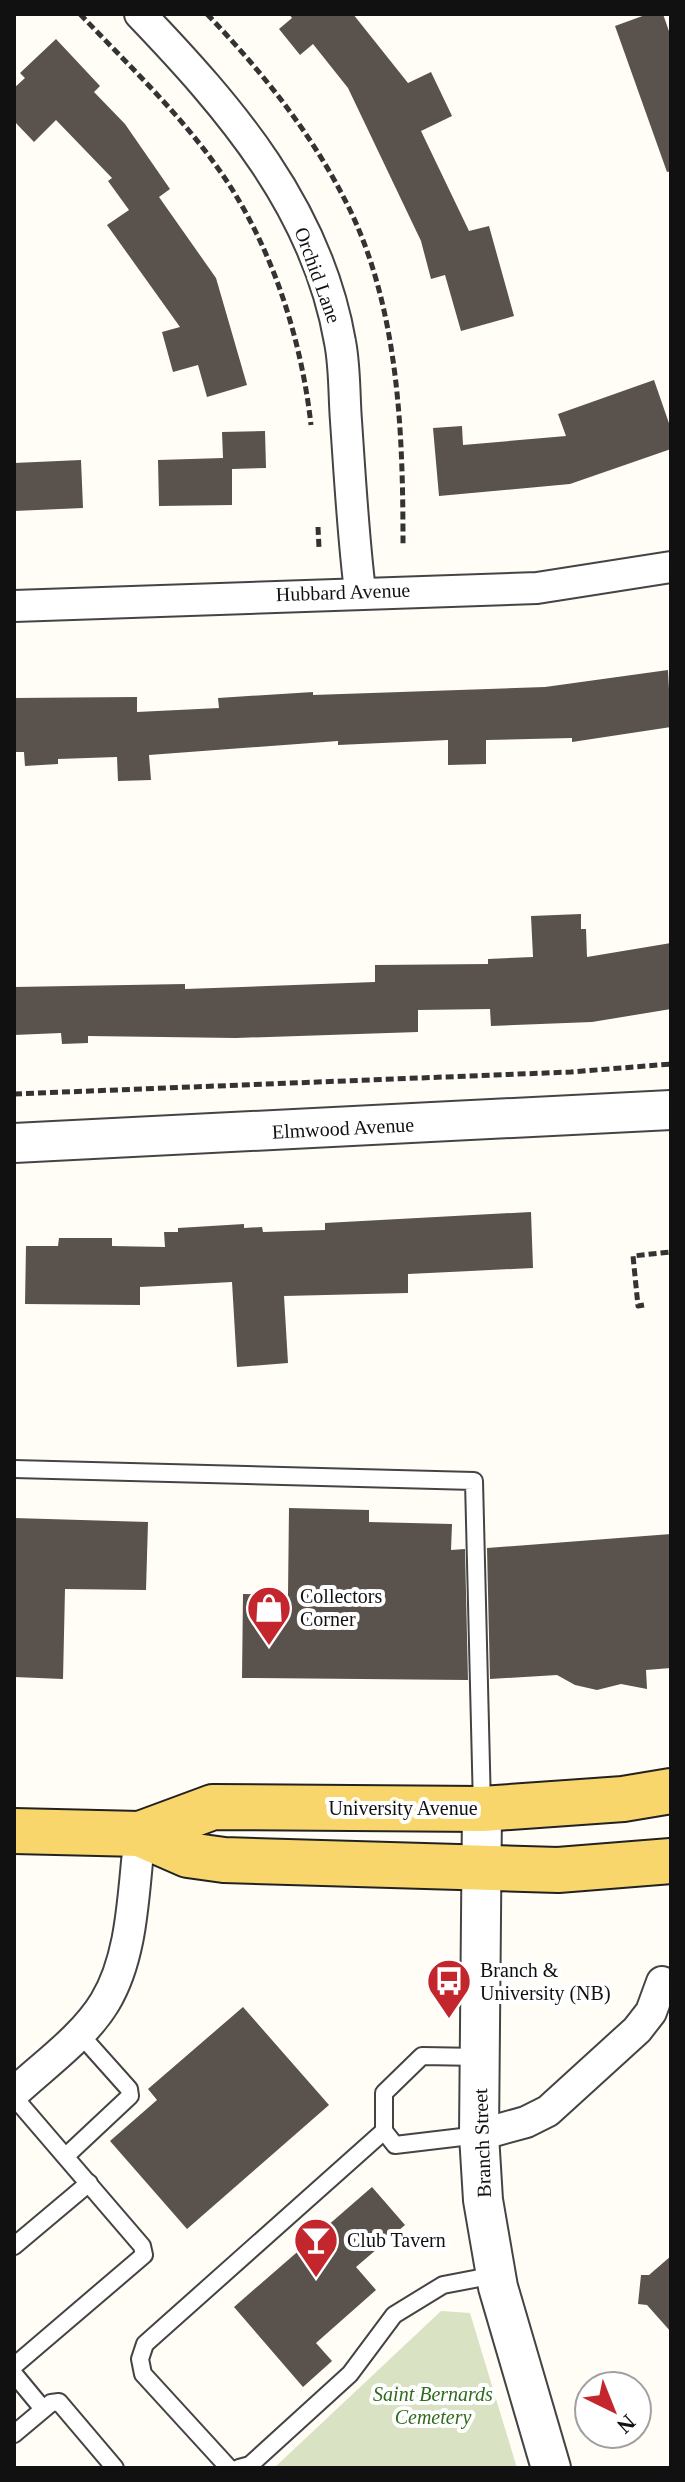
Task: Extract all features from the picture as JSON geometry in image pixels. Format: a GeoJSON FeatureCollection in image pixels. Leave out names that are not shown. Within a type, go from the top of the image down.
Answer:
{"type":"FeatureCollection","features":[{"type":"Feature","properties":{"kind":"main road","name":"University Avenue"},"geometry":{"type":"LineString","coordinates":[[14,1831],[140,1834],[213,1807],[482,1809],[623,1799],[671,1791]]}},
{"type":"Feature","properties":{"kind":"main road","name":"University Avenue"},"geometry":{"type":"LineString","coordinates":[[140,1834],[188,1855],[212,1860],[595,1869],[671,1861]]}},
{"type":"Feature","properties":{"kind":"street","name":"Orchid Lane"},"geometry":{"type":"LineString","coordinates":[[140,14],[209,86],[260,150],[288,198],[324,281],[341,345],[360,591]]}},
{"type":"Feature","properties":{"kind":"street","name":"Hubbard Avenue"},"geometry":{"type":"LineString","coordinates":[[14,606],[360,591],[537,588],[671,567]]}},
{"type":"Feature","properties":{"kind":"street","name":"Elmwood Avenue"},"geometry":{"type":"LineString","coordinates":[[14,1143],[671,1110]]}},
{"type":"Feature","properties":{"kind":"street","name":"Branch Street"},"geometry":{"type":"LineString","coordinates":[[482,1809],[479,2135],[483,2200],[495,2275],[551,2468]]}},
{"type":"Feature","properties":{"kind":"street"},"geometry":{"type":"LineString","coordinates":[[14,2095],[79,2033],[104,2004],[123,1959],[140,1834]]}},
{"type":"Feature","properties":{"kind":"street"},"geometry":{"type":"LineString","coordinates":[[479,2135],[526,2122],[548,2111],[637,2030],[666,1987]]}},
{"type":"Feature","properties":{"kind":"lane"},"geometry":{"type":"LineString","coordinates":[[14,1469],[474,1481],[482,1809]]}},
{"type":"Feature","properties":{"kind":"lane"},"geometry":{"type":"LineString","coordinates":[[66,2156],[130,2096],[129,2089],[79,2033]]}},
{"type":"Feature","properties":{"kind":"lane"},"geometry":{"type":"LineString","coordinates":[[479,2135],[395,2145],[384,2131],[384,2093],[422,2056],[481,2057]]}},
{"type":"Feature","properties":{"kind":"lane"},"geometry":{"type":"LineString","coordinates":[[14,2095],[142,2246],[144,2255],[14,2366]]}},
{"type":"Feature","properties":{"kind":"lane"},"geometry":{"type":"LineString","coordinates":[[229,2468],[143,2374],[140,2359],[145,2344],[384,2131]]}},
{"type":"Feature","properties":{"kind":"lane"},"geometry":{"type":"LineString","coordinates":[[14,2246],[89,2183]]}},
{"type":"Feature","properties":{"kind":"lane"},"geometry":{"type":"LineString","coordinates":[[239,2468],[250,2465],[350,2374],[394,2315],[443,2285],[495,2275]]}},
{"type":"Feature","properties":{"kind":"lane"},"geometry":{"type":"LineString","coordinates":[[14,2374],[43,2409]]}},
{"type":"Feature","properties":{"kind":"lane"},"geometry":{"type":"LineString","coordinates":[[14,2434],[43,2409],[59,2402],[115,2468]]}},
{"type":"Feature","properties":{"kind":"path"},"geometry":{"type":"LineString","coordinates":[[80,14],[175,115],[235,194],[281,290],[300,358],[313,439]]}},
{"type":"Feature","properties":{"kind":"path"},"geometry":{"type":"LineString","coordinates":[[318,516],[319,548]]}},
{"type":"Feature","properties":{"kind":"path"},"geometry":{"type":"LineString","coordinates":[[14,1094],[571,1072],[671,1064]]}},
{"type":"Feature","properties":{"kind":"path"},"geometry":{"type":"LineString","coordinates":[[644,1305],[638,1306],[633,1256],[671,1252]]}},
{"type":"Feature","properties":{"kind":"green space","name":"Saint Bernards Cemetery"},"geometry":{"type":"Polygon","coordinates":[[[441,2311],[470,2313],[517,2468],[274,2468],[441,2311]]]}},
{"type":"Feature","properties":{"kind":"building"},"geometry":{"type":"Polygon","coordinates":[[[289,14],[353,14],[408,83],[431,72],[452,116],[421,131],[469,231],[489,226],[514,316],[461,331],[445,275],[431,279],[421,241],[348,88],[313,44],[300,55],[279,29],[292,18],[289,14]]]}},
{"type":"Feature","properties":{"kind":"building"},"geometry":{"type":"Polygon","coordinates":[[[648,14],[663,14],[671,37],[671,171],[667,172],[615,26],[648,14]]]}},
{"type":"Feature","properties":{"kind":"building"},"geometry":{"type":"Polygon","coordinates":[[[56,39],[100,86],[94,92],[125,124],[170,189],[159,197],[216,278],[247,385],[207,397],[198,365],[173,372],[162,332],[180,327],[107,225],[129,210],[108,181],[112,178],[56,120],[34,142],[14,121],[14,88],[25,78],[20,73],[56,39]]]}},
{"type":"Feature","properties":{"kind":"building"},"geometry":{"type":"Polygon","coordinates":[[[654,380],[671,429],[671,449],[570,484],[439,496],[433,428],[462,426],[463,445],[566,436],[558,414],[654,380]]]}},
{"type":"Feature","properties":{"kind":"building"},"geometry":{"type":"Polygon","coordinates":[[[265,431],[266,468],[232,469],[232,505],[159,506],[158,460],[223,458],[222,432],[265,431]]]}},
{"type":"Feature","properties":{"kind":"building"},"geometry":{"type":"Polygon","coordinates":[[[81,460],[83,508],[14,511],[14,463],[81,460]]]}},
{"type":"Feature","properties":{"kind":"building"},"geometry":{"type":"Polygon","coordinates":[[[668,670],[671,727],[572,742],[572,738],[486,740],[486,764],[448,765],[448,740],[338,745],[338,741],[149,755],[151,780],[118,781],[117,757],[58,759],[58,764],[25,766],[24,752],[14,752],[14,698],[137,697],[137,712],[219,708],[218,698],[313,692],[313,695],[545,687],[668,670]]]}},
{"type":"Feature","properties":{"kind":"building"},"geometry":{"type":"Polygon","coordinates":[[[581,914],[581,929],[586,929],[587,957],[671,943],[671,1009],[592,1022],[491,1026],[490,1009],[418,1010],[418,1032],[236,1038],[88,1036],[88,1043],[62,1044],[61,1033],[14,1035],[14,987],[185,984],[185,989],[375,982],[375,965],[488,964],[488,959],[533,957],[531,916],[581,914]]]}},
{"type":"Feature","properties":{"kind":"building"},"geometry":{"type":"Polygon","coordinates":[[[531,1212],[533,1268],[408,1274],[408,1293],[284,1296],[288,1363],[237,1367],[232,1282],[140,1287],[140,1305],[25,1304],[26,1246],[58,1246],[59,1238],[112,1238],[112,1246],[165,1247],[164,1232],[178,1232],[178,1228],[244,1224],[244,1228],[262,1227],[263,1232],[325,1230],[325,1223],[531,1212]]]}},
{"type":"Feature","properties":{"kind":"building"},"geometry":{"type":"Polygon","coordinates":[[[289,1508],[369,1510],[369,1522],[452,1524],[451,1550],[465,1549],[468,1680],[242,1678],[243,1594],[288,1595],[289,1508]]]}},
{"type":"Feature","properties":{"kind":"building"},"geometry":{"type":"Polygon","coordinates":[[[14,1518],[148,1522],[146,1590],[65,1589],[63,1679],[14,1677],[14,1518]]]}},
{"type":"Feature","properties":{"kind":"building"},"geometry":{"type":"Polygon","coordinates":[[[671,1534],[671,1668],[646,1670],[647,1689],[621,1684],[597,1690],[575,1685],[557,1675],[490,1679],[487,1548],[671,1534]]]}},
{"type":"Feature","properties":{"kind":"building"},"geometry":{"type":"Polygon","coordinates":[[[243,2007],[329,2105],[187,2229],[110,2141],[157,2100],[148,2089],[243,2007]]]}},
{"type":"Feature","properties":{"kind":"building","name":"Club Tavern"},"geometry":{"type":"Polygon","coordinates":[[[372,2187],[405,2225],[356,2267],[376,2290],[316,2343],[332,2361],[303,2387],[234,2307],[372,2187]]]}},
{"type":"Feature","properties":{"kind":"building"},"geometry":{"type":"Polygon","coordinates":[[[671,2256],[671,2332],[647,2305],[638,2304],[641,2275],[649,2275],[671,2256]]]}},
{"type":"Feature","properties":{"kind":"place","name":"Collectors Corner"},"geometry":{"type":"Point","coordinates":[269,1647]}},
{"type":"Feature","properties":{"kind":"place","name":"Branch & University (NB)"},"geometry":{"type":"Point","coordinates":[449,2020]}},
{"type":"Feature","properties":{"kind":"place","name":"Club Tavern"},"geometry":{"type":"Point","coordinates":[316,2279]}}]}
